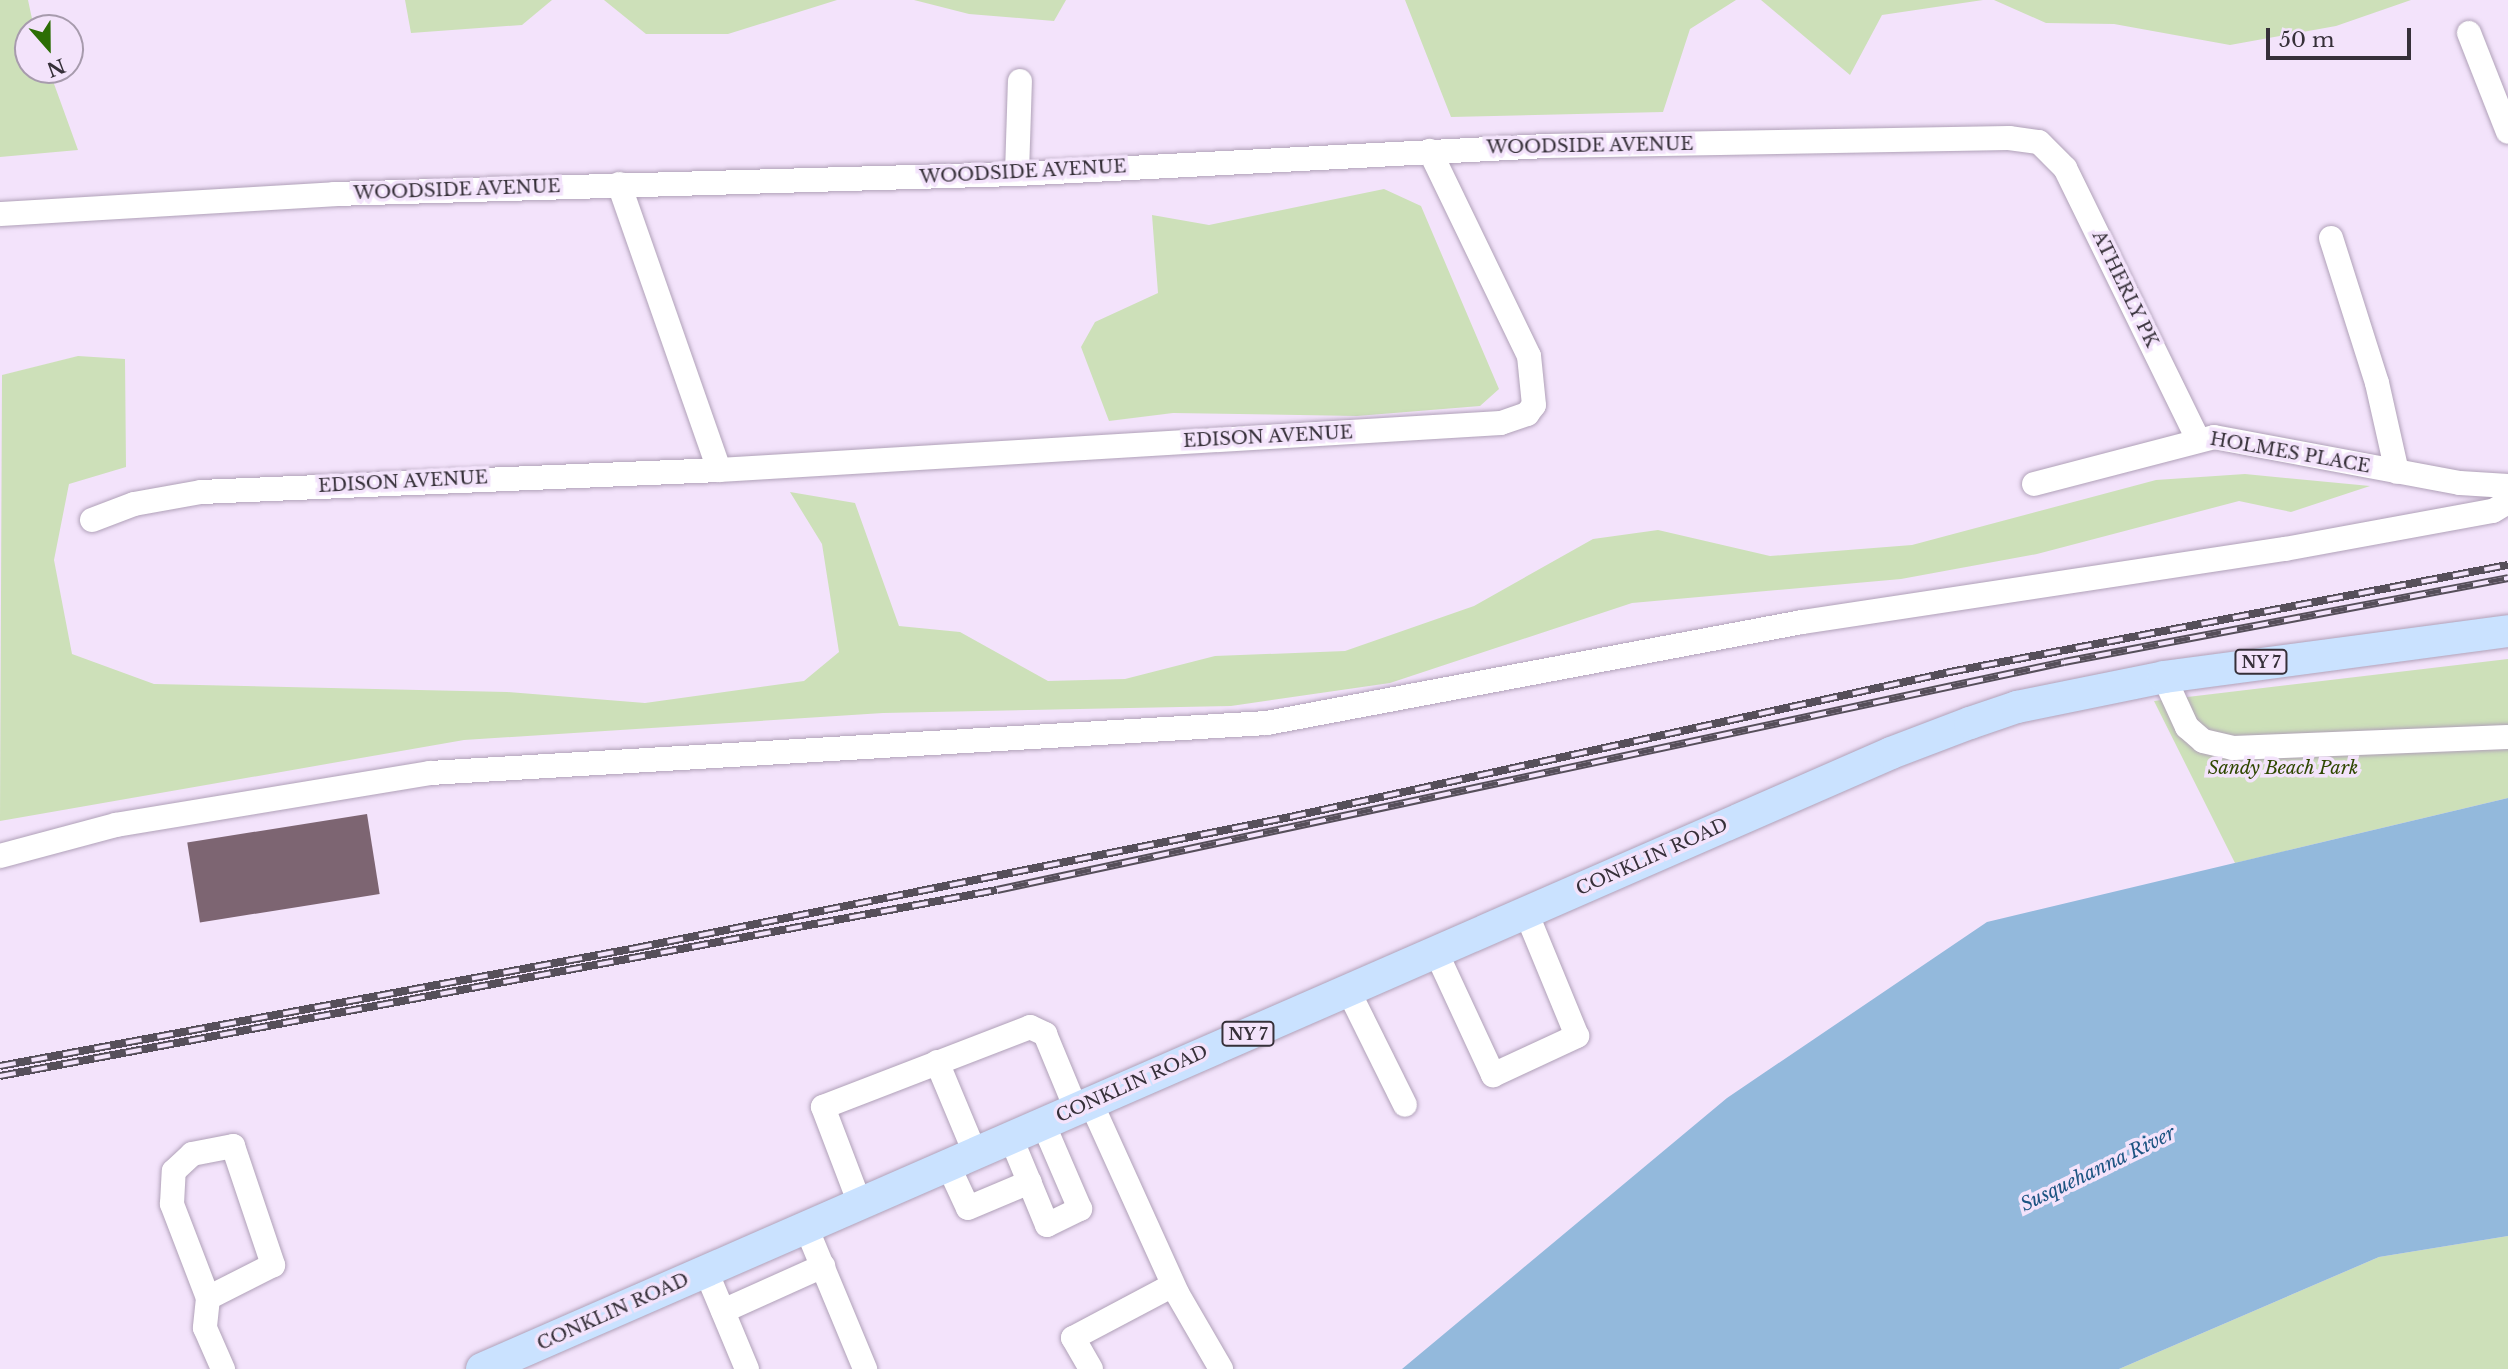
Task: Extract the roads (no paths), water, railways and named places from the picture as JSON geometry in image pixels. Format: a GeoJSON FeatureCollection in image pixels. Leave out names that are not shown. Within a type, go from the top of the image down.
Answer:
{"type":"FeatureCollection","features":[{"type":"Feature","properties":{"kind":"main road","name":"NY 7"},"geometry":{"type":"LineString","coordinates":[[2164,677],[2508,631]]}},
{"type":"Feature","properties":{"kind":"main road","name":"CONKLIN ROAD"},"geometry":{"type":"LineString","coordinates":[[482,1369],[518,1362],[706,1271],[1891,752],[2017,707],[2164,677]]}},
{"type":"Feature","properties":{"kind":"street"},"geometry":{"type":"LineString","coordinates":[[2469,33],[2508,132]]}},
{"type":"Feature","properties":{"kind":"street"},"geometry":{"type":"LineString","coordinates":[[1017,174],[1020,81]]}},
{"type":"Feature","properties":{"kind":"street","name":"WOODSIDE AVENUE"},"geometry":{"type":"LineString","coordinates":[[0,214],[334,194],[1017,174],[1430,151],[2009,138],[2045,146]]}},
{"type":"Feature","properties":{"kind":"street","name":"ATHERLY PK"},"geometry":{"type":"LineString","coordinates":[[2045,146],[2065,168],[2197,438]]}},
{"type":"Feature","properties":{"kind":"street","name":"EDISON AVENUE"},"geometry":{"type":"LineString","coordinates":[[92,520],[134,504],[201,492],[719,470],[1501,423],[1527,414],[1536,387],[1529,356],[1430,151]]}},
{"type":"Feature","properties":{"kind":"street"},"geometry":{"type":"LineString","coordinates":[[619,184],[719,470]]}},
{"type":"Feature","properties":{"kind":"street"},"geometry":{"type":"LineString","coordinates":[[2331,237],[2377,383],[2397,472]]}},
{"type":"Feature","properties":{"kind":"street","name":"HOLMES PLACE"},"geometry":{"type":"LineString","coordinates":[[2034,484],[2197,438],[2397,472],[2508,486]]}},
{"type":"Feature","properties":{"kind":"street"},"geometry":{"type":"LineString","coordinates":[[0,856],[116,825],[430,772],[1267,723],[1802,622],[2285,549],[2493,512],[2508,502]]}},
{"type":"Feature","properties":{"kind":"street"},"geometry":{"type":"LineString","coordinates":[[2164,677],[2187,727],[2203,741],[2233,748],[2508,737]]}},
{"type":"Feature","properties":{"kind":"street"},"geometry":{"type":"LineString","coordinates":[[1436,952],[1493,1074],[1577,1036],[1526,912]]}},
{"type":"Feature","properties":{"kind":"street"},"geometry":{"type":"LineString","coordinates":[[1348,990],[1405,1105]]}},
{"type":"Feature","properties":{"kind":"street"},"geometry":{"type":"LineString","coordinates":[[860,1204],[823,1107],[1030,1027],[1045,1034],[1173,1285],[1221,1369]]}},
{"type":"Feature","properties":{"kind":"street"},"geometry":{"type":"LineString","coordinates":[[937,1062],[962,1159],[968,1208],[1030,1182]]}},
{"type":"Feature","properties":{"kind":"street"},"geometry":{"type":"LineString","coordinates":[[1011,1138],[1047,1225],[1080,1209],[1043,1124]]}},
{"type":"Feature","properties":{"kind":"street"},"geometry":{"type":"LineString","coordinates":[[208,1298],[273,1265],[233,1146],[192,1154],[174,1171],[172,1204],[208,1298],[205,1328],[223,1369]]}},
{"type":"Feature","properties":{"kind":"street"},"geometry":{"type":"LineString","coordinates":[[806,1227],[865,1369]]}},
{"type":"Feature","properties":{"kind":"street"},"geometry":{"type":"LineString","coordinates":[[723,1311],[822,1266]]}},
{"type":"Feature","properties":{"kind":"street"},"geometry":{"type":"LineString","coordinates":[[706,1271],[747,1369]]}},
{"type":"Feature","properties":{"kind":"street"},"geometry":{"type":"LineString","coordinates":[[1091,1369],[1073,1338],[1173,1285]]}},
{"type":"Feature","properties":{"kind":"water","name":"Susquehanna River"},"geometry":{"type":"Polygon","coordinates":[[[2508,798],[2508,1236],[2379,1257],[2119,1369],[1402,1369],[1727,1098],[1987,922],[2508,798]]]}},
{"type":"Feature","properties":{"kind":"railway"},"geometry":{"type":"LineString","coordinates":[[0,1066],[636,948],[1290,817],[1950,672],[2508,565]]}},
{"type":"Feature","properties":{"kind":"railway"},"geometry":{"type":"LineString","coordinates":[[0,1076],[997,890],[2064,662],[2508,578]]}},
{"type":"Feature","properties":{"kind":"park label","name":"Sandy Beach Park"},"geometry":{"type":"Point","coordinates":[2283,768]}}]}
